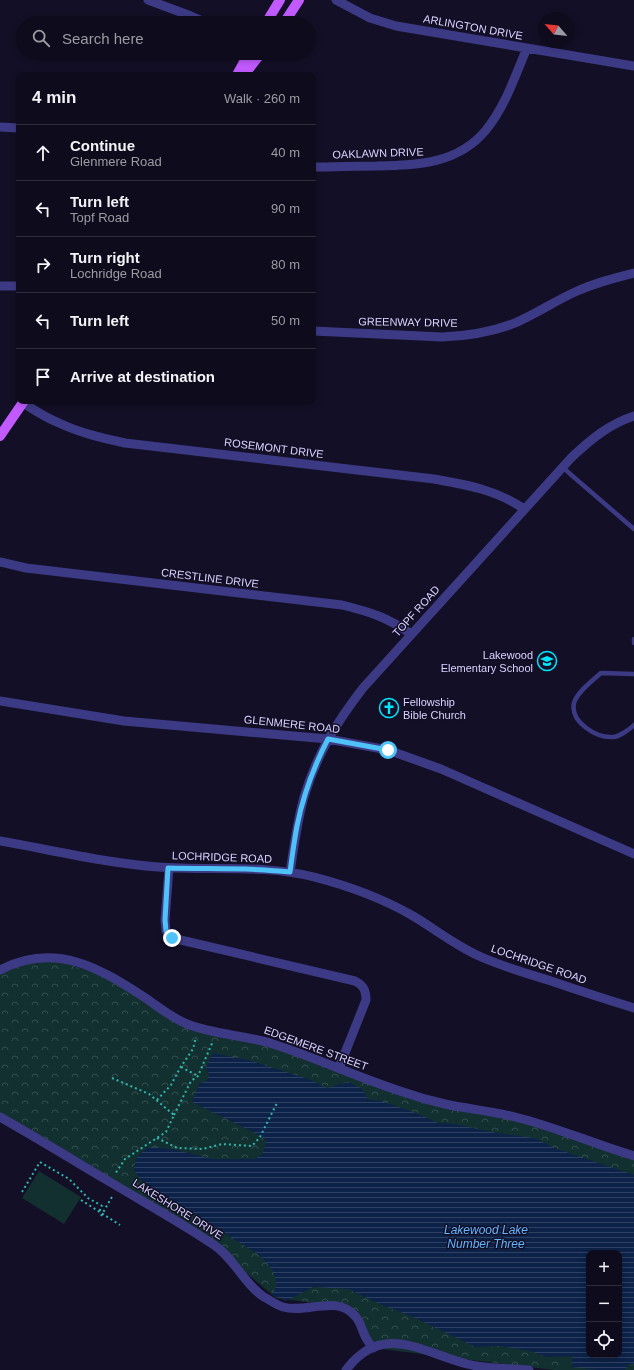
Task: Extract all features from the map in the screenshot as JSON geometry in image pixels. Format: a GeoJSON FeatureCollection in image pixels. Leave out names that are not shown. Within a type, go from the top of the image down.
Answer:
{"type":"FeatureCollection","features":[{"type":"Feature","properties":{"kind":"main road"},"geometry":{"type":"LineString","coordinates":[[270,16],[280,0]]}},
{"type":"Feature","properties":{"kind":"main road"},"geometry":{"type":"LineString","coordinates":[[289,16],[299,0]]}},
{"type":"Feature","properties":{"kind":"main road"},"geometry":{"type":"LineString","coordinates":[[239,72],[245,60]]}},
{"type":"Feature","properties":{"kind":"main road"},"geometry":{"type":"LineString","coordinates":[[246,72],[256,60]]}},
{"type":"Feature","properties":{"kind":"main road"},"geometry":{"type":"LineString","coordinates":[[0,436],[23,404]]}},
{"type":"Feature","properties":{"kind":"street"},"geometry":{"type":"LineString","coordinates":[[148,0],[191,16]]}},
{"type":"Feature","properties":{"kind":"street","name":"ARLINGTON DRIVE"},"geometry":{"type":"LineString","coordinates":[[336,0],[370,18],[396,26],[634,66]]}},
{"type":"Feature","properties":{"kind":"street","name":"OAKLAWN DRIVE"},"geometry":{"type":"LineString","coordinates":[[316,167],[419,165],[448,158],[464,150],[478,138],[493,120],[509,89],[527,48]]}},
{"type":"Feature","properties":{"kind":"street"},"geometry":{"type":"LineString","coordinates":[[0,127],[16,128]]}},
{"type":"Feature","properties":{"kind":"street","name":"GREENWAY DRIVE"},"geometry":{"type":"LineString","coordinates":[[316,331],[442,337],[482,332],[515,322],[576,291],[594,284],[634,273]]}},
{"type":"Feature","properties":{"kind":"street"},"geometry":{"type":"LineString","coordinates":[[0,286],[16,286]]}},
{"type":"Feature","properties":{"kind":"street","name":"ROSEMONT DRIVE"},"geometry":{"type":"LineString","coordinates":[[27,404],[59,423],[102,438],[133,444],[466,484],[508,498],[524,509]]}},
{"type":"Feature","properties":{"kind":"street","name":"TOPF ROAD"},"geometry":{"type":"LineString","coordinates":[[290,872],[297,826],[312,773],[328,739],[347,709],[363,688],[411,634],[563,466],[598,434],[612,425],[634,416]]}},
{"type":"Feature","properties":{"kind":"street","name":"CRESTLINE DRIVE"},"geometry":{"type":"LineString","coordinates":[[0,562],[26,568],[342,605],[391,621],[411,634]]}},
{"type":"Feature","properties":{"kind":"street","name":"GLENMERE ROAD"},"geometry":{"type":"LineString","coordinates":[[0,701],[124,721],[328,739],[388,750],[441,769],[634,854]]}},
{"type":"Feature","properties":{"kind":"street","name":"LOCHRIDGE ROAD"},"geometry":{"type":"LineString","coordinates":[[0,841],[116,862],[168,868],[280,870],[313,877],[368,894],[391,904],[478,956],[505,967],[634,1008]]}},
{"type":"Feature","properties":{"kind":"street"},"geometry":{"type":"LineString","coordinates":[[168,868],[165,920],[166,931],[172,938],[360,983],[365,989],[366,1000],[339,1068]]}},
{"type":"Feature","properties":{"kind":"street","name":"EDGEMERE STREET"},"geometry":{"type":"LineString","coordinates":[[0,970],[14,962],[35,958],[57,957],[74,960],[115,980],[176,1018],[199,1028],[272,1043],[381,1085],[430,1101],[513,1116],[546,1125],[634,1156]]}},
{"type":"Feature","properties":{"kind":"street","name":"LAKESHORE DRIVE"},"geometry":{"type":"LineString","coordinates":[[0,1117],[162,1211],[216,1246],[231,1260],[253,1288],[264,1297],[283,1307],[304,1308],[337,1306],[344,1308],[355,1315],[366,1338],[373,1348]]}},
{"type":"Feature","properties":{"kind":"street"},"geometry":{"type":"LineString","coordinates":[[346,1370],[358,1358],[373,1348],[382,1345],[400,1343],[415,1346],[445,1358],[468,1364],[528,1370]]}},
{"type":"Feature","properties":{"kind":"lane"},"geometry":{"type":"LineString","coordinates":[[563,466],[569,473],[634,529]]}},
{"type":"Feature","properties":{"kind":"lane"},"geometry":{"type":"LineString","coordinates":[[634,674],[601,673],[585,687],[574,702],[575,715],[584,727],[598,734],[614,738],[634,725]]}},
{"type":"Feature","properties":{"kind":"path"},"geometry":{"type":"LineString","coordinates":[[157,1100],[171,1085],[181,1066],[193,1049],[199,1028]]}},
{"type":"Feature","properties":{"kind":"path"},"geometry":{"type":"LineString","coordinates":[[110,1182],[125,1159],[166,1132],[191,1081],[198,1076],[217,1032]]}},
{"type":"Feature","properties":{"kind":"path"},"geometry":{"type":"LineString","coordinates":[[181,1066],[198,1076]]}},
{"type":"Feature","properties":{"kind":"path"},"geometry":{"type":"LineString","coordinates":[[112,1078],[149,1094],[174,1115]]}},
{"type":"Feature","properties":{"kind":"path"},"geometry":{"type":"LineString","coordinates":[[157,1138],[177,1148],[203,1149],[222,1144],[252,1146],[260,1137],[278,1103]]}},
{"type":"Feature","properties":{"kind":"path"},"geometry":{"type":"LineString","coordinates":[[22,1192],[40,1162],[69,1179],[88,1198],[102,1206],[99,1212]]}},
{"type":"Feature","properties":{"kind":"path"},"geometry":{"type":"LineString","coordinates":[[100,1216],[114,1193]]}},
{"type":"Feature","properties":{"kind":"path"},"geometry":{"type":"LineString","coordinates":[[81,1200],[120,1225]]}},
{"type":"Feature","properties":{"kind":"green space","name":"Lakewood Lake Number Three"},"geometry":{"type":"Polygon","coordinates":[[[47,957],[115,980],[185,1023],[247,1037],[401,1092],[513,1116],[634,1155],[634,1370],[554,1370],[373,1348],[355,1315],[337,1306],[276,1298],[231,1260],[122,1188],[0,1119],[0,970],[47,957]]]}},
{"type":"Feature","properties":{"kind":"green space"},"geometry":{"type":"Polygon","coordinates":[[[39,1171],[81,1197],[64,1224],[22,1198],[39,1171]]]}},
{"type":"Feature","properties":{"kind":"water","name":"Lakewood Lake Number Three"},"geometry":{"type":"Polygon","coordinates":[[[213,1053],[252,1061],[308,1079],[327,1088],[348,1082],[361,1088],[369,1100],[381,1101],[416,1113],[438,1123],[455,1124],[496,1133],[534,1138],[557,1149],[634,1175],[634,1364],[629,1364],[625,1370],[598,1370],[572,1367],[572,1356],[547,1357],[530,1351],[500,1346],[475,1347],[411,1316],[382,1305],[348,1289],[313,1287],[286,1301],[272,1295],[276,1285],[276,1278],[270,1266],[258,1254],[143,1183],[134,1170],[136,1159],[145,1149],[153,1147],[176,1150],[212,1159],[254,1159],[260,1156],[263,1152],[266,1141],[261,1136],[192,1102],[200,1083],[207,1081],[209,1076],[208,1071],[205,1069],[213,1053]]]}},
{"type":"Feature","properties":{"kind":"place","name":"Lakewood Elementary School"},"geometry":{"type":"Point","coordinates":[547,661]}},
{"type":"Feature","properties":{"kind":"place","name":"Fellowship Bible Church"},"geometry":{"type":"Point","coordinates":[389,708]}},
{"type":"Feature","properties":{"kind":"route"},"geometry":{"type":"LineString","coordinates":[[172,938],[166,931],[165,920],[168,868],[250,869],[280,870],[290,872],[297,826],[304,798],[312,773],[328,739],[388,750]]}}]}
